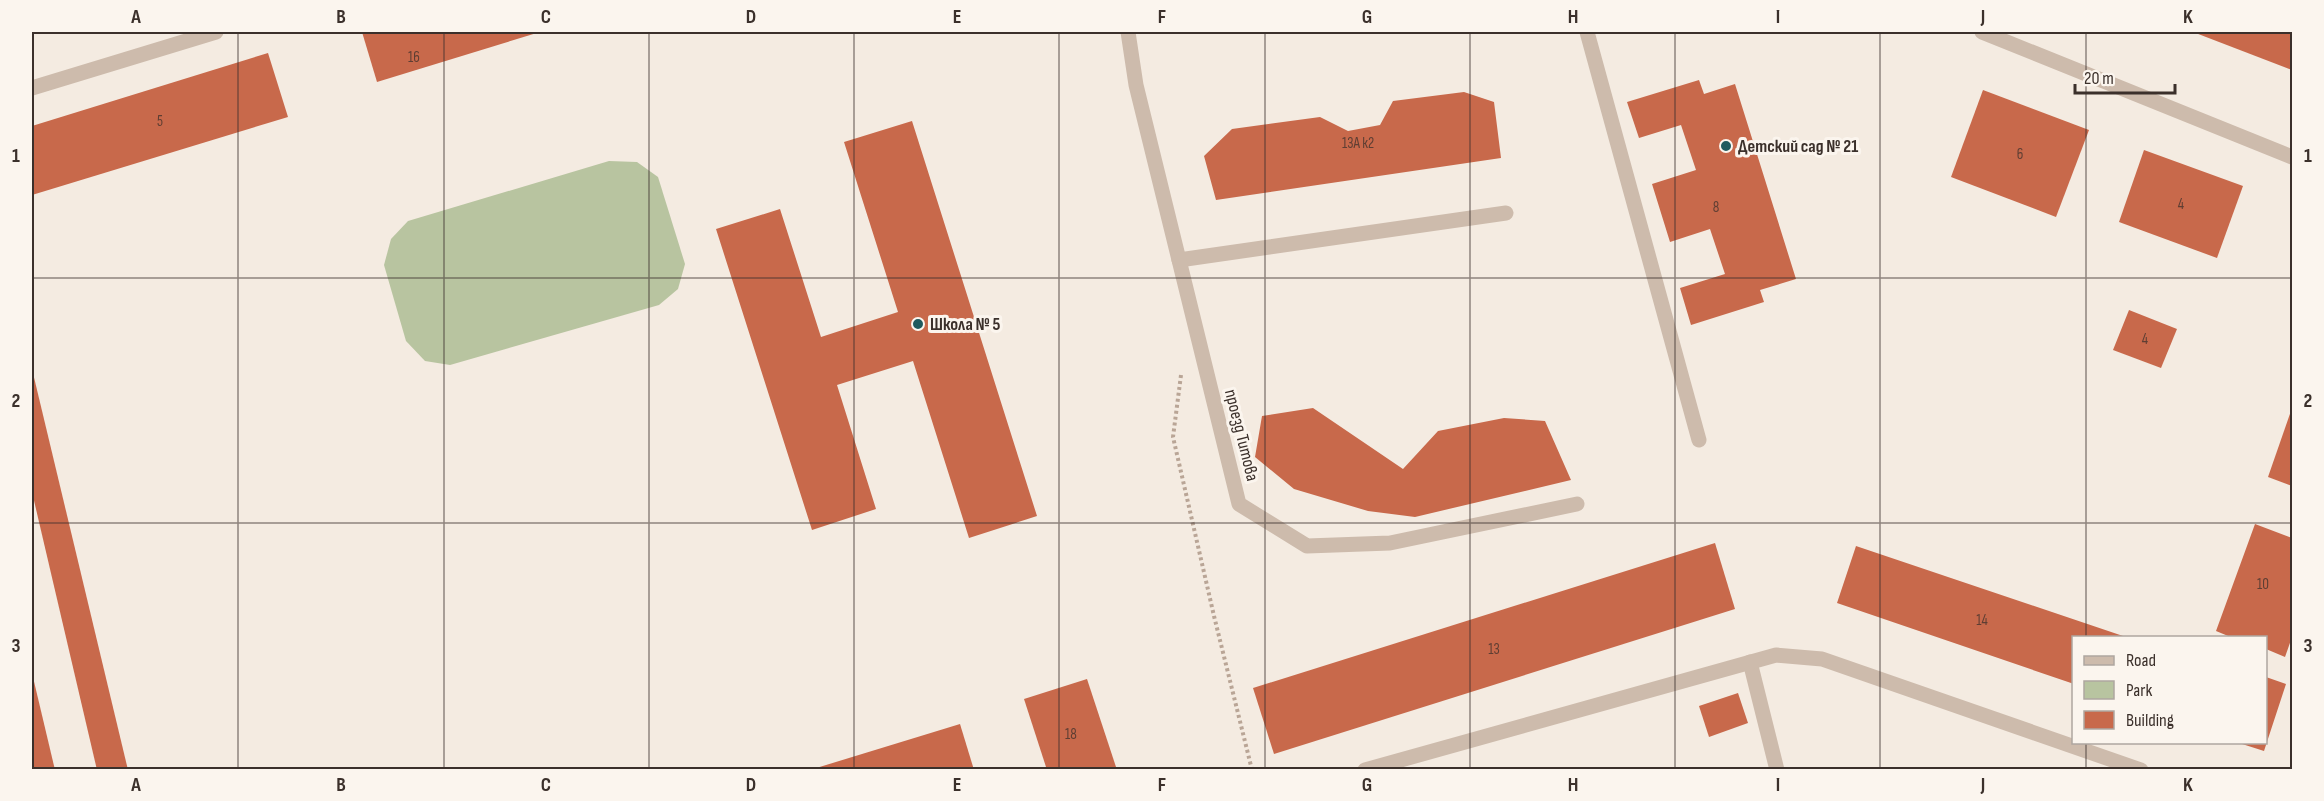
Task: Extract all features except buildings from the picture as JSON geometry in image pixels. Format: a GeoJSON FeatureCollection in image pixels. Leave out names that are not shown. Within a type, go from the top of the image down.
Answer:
{"type":"FeatureCollection","features":[{"type":"Feature","properties":{"kind":"street"},"geometry":{"type":"LineString","coordinates":[[32,88],[216,32]]}},
{"type":"Feature","properties":{"kind":"street","name":"проезд Титова"},"geometry":{"type":"LineString","coordinates":[[1128,32],[1136,85],[1239,504],[1307,546],[1390,543],[1577,504]]}},
{"type":"Feature","properties":{"kind":"street"},"geometry":{"type":"LineString","coordinates":[[1587,32],[1699,440]]}},
{"type":"Feature","properties":{"kind":"street"},"geometry":{"type":"LineString","coordinates":[[1982,32],[2292,157]]}},
{"type":"Feature","properties":{"kind":"street"},"geometry":{"type":"LineString","coordinates":[[1179,260],[1506,213]]}},
{"type":"Feature","properties":{"kind":"street"},"geometry":{"type":"LineString","coordinates":[[1365,770],[1776,655],[1822,659],[2141,770]]}},
{"type":"Feature","properties":{"kind":"street"},"geometry":{"type":"LineString","coordinates":[[1750,662],[1778,770]]}},
{"type":"Feature","properties":{"kind":"path"},"geometry":{"type":"LineString","coordinates":[[1181,369],[1173,437],[1252,770]]}},
{"type":"Feature","properties":{"kind":"green space"},"geometry":{"type":"Polygon","coordinates":[[[609,161],[637,162],[658,177],[685,264],[678,289],[659,305],[450,365],[425,361],[406,341],[384,265],[391,239],[408,221],[609,161]]]}},
{"type":"Feature","properties":{"kind":"place","name":"Детский сад № 21"},"geometry":{"type":"Point","coordinates":[1726,146]}},
{"type":"Feature","properties":{"kind":"place","name":"Школа № 5"},"geometry":{"type":"Point","coordinates":[918,324]}}]}
